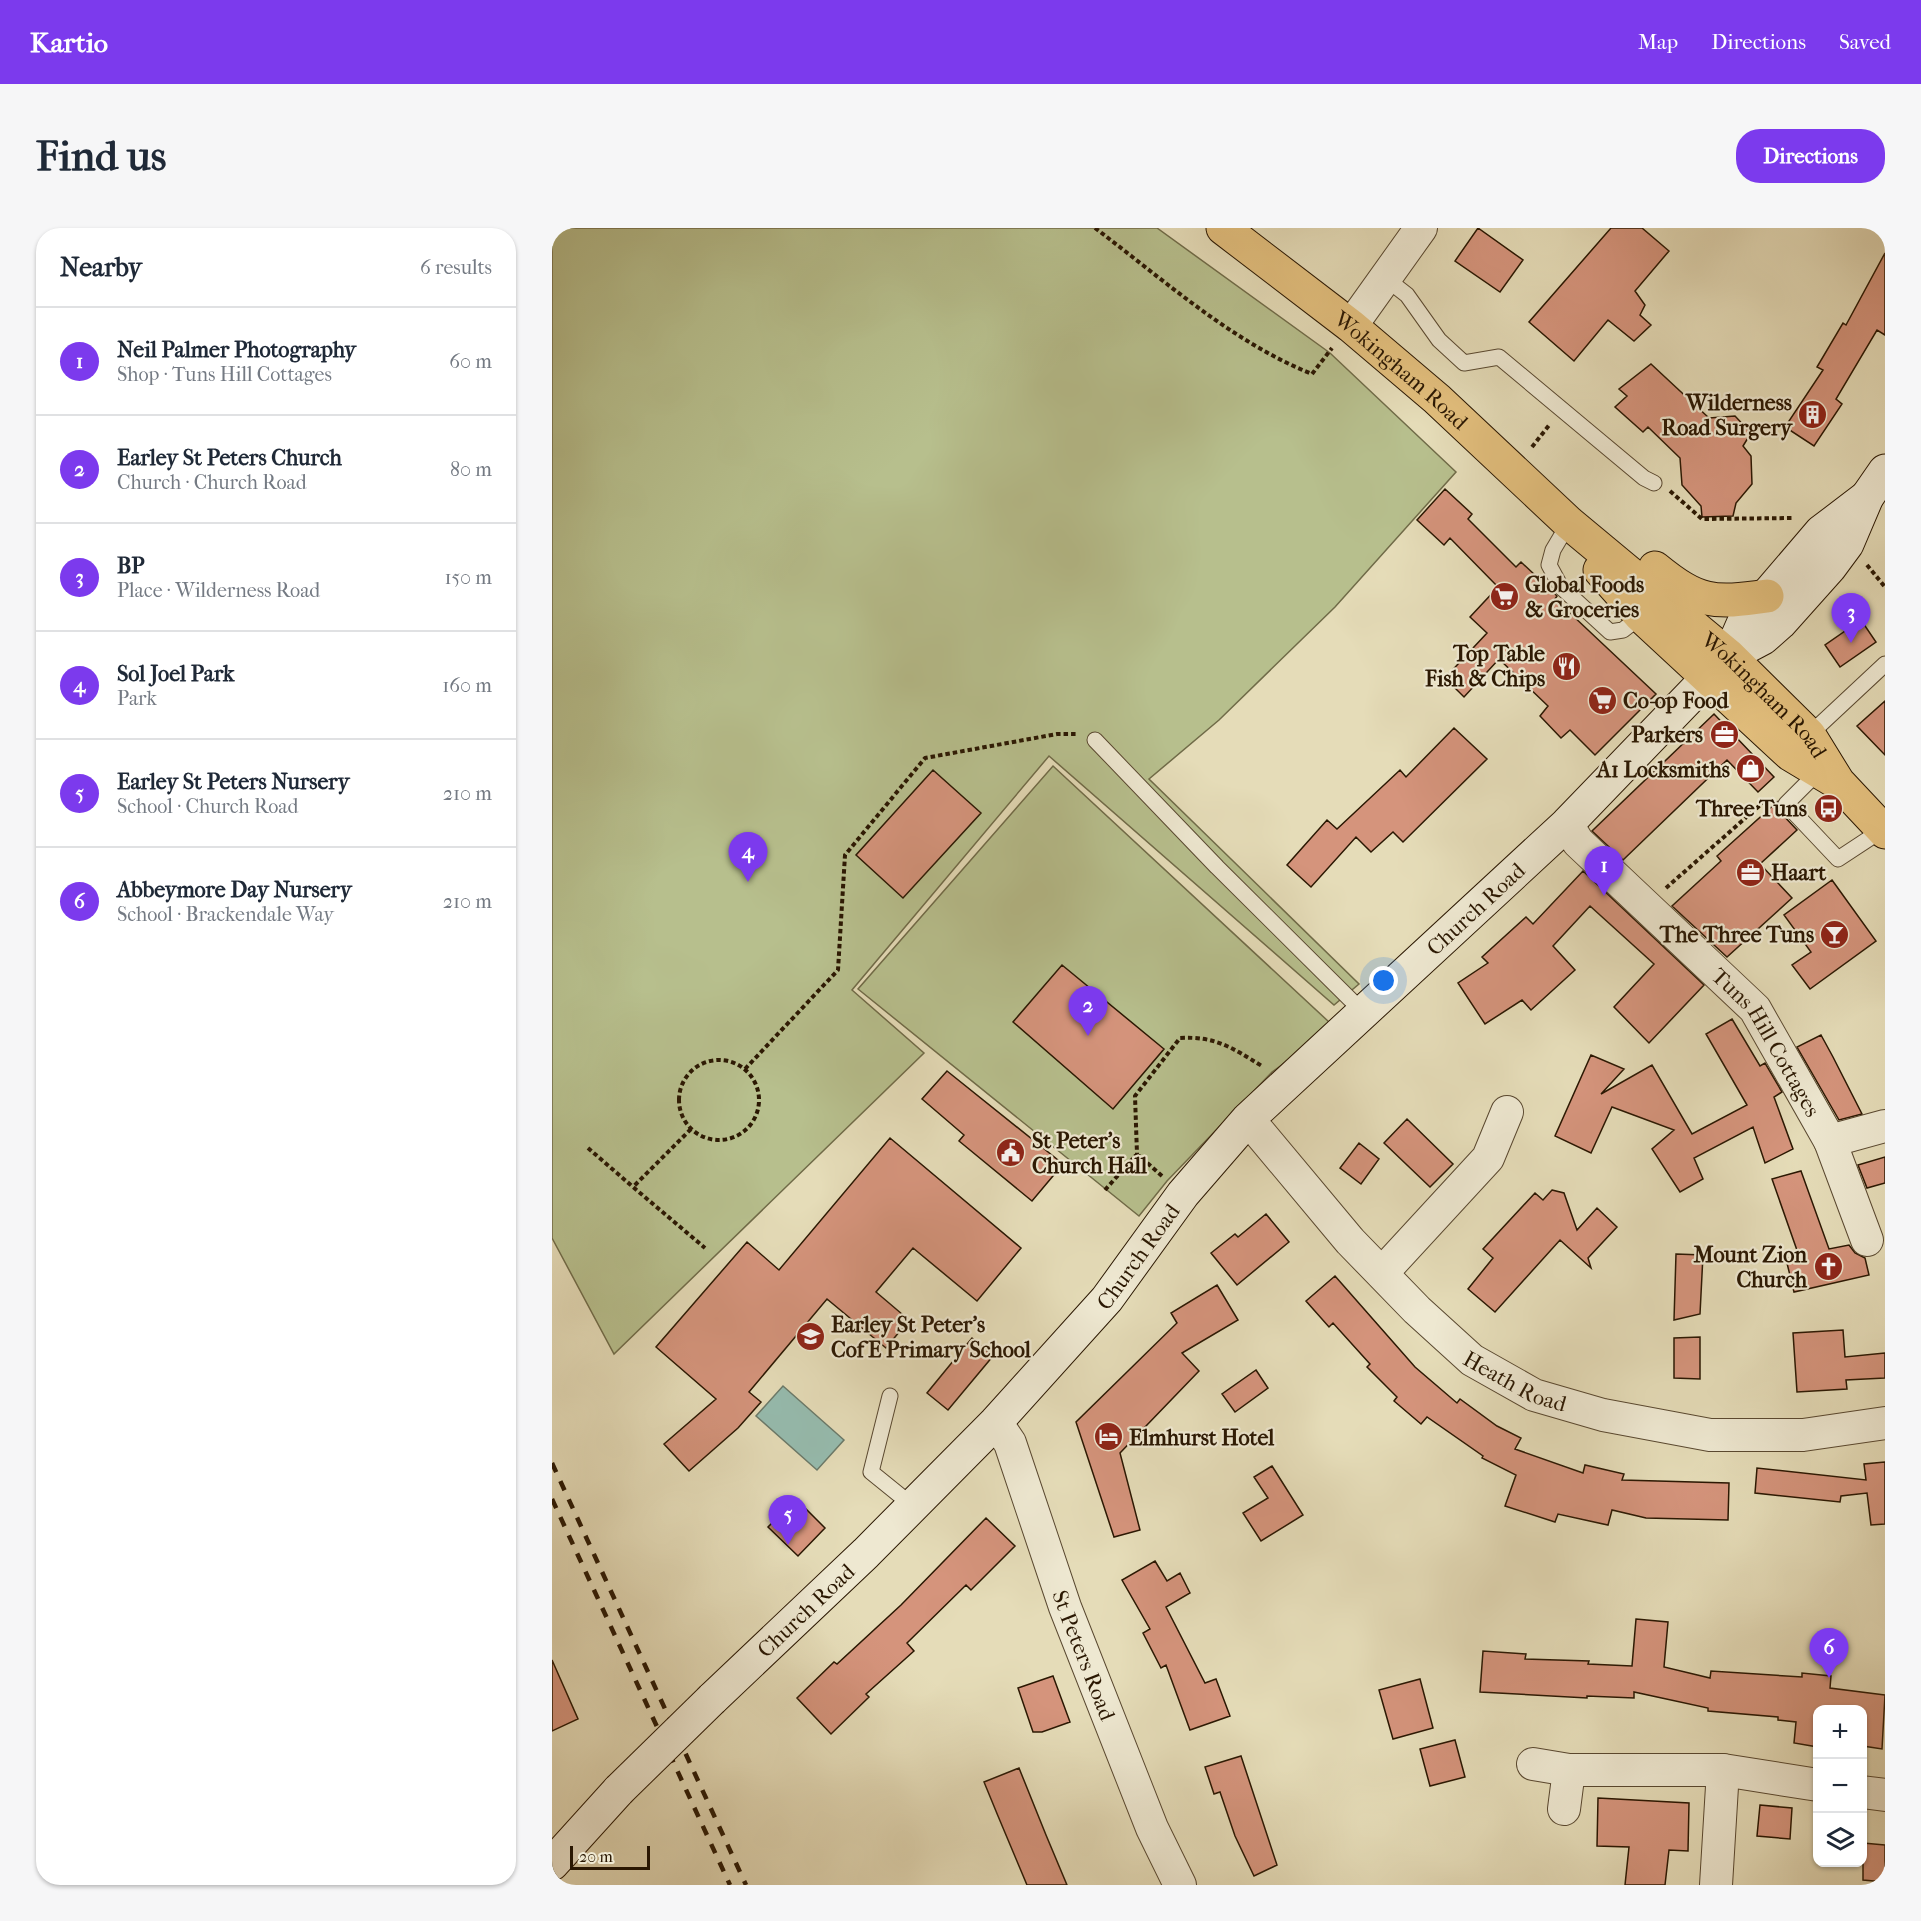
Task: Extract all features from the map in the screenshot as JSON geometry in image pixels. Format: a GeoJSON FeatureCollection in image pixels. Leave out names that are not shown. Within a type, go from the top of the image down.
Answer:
{"type":"FeatureCollection","features":[{"type":"Feature","properties":{"kind":"main road","name":"Wokingham Road"},"geometry":{"type":"LineString","coordinates":[[1223,228],[1343,335],[1437,399],[1719,668],[1790,754],[1828,777],[1878,821]]}},
{"type":"Feature","properties":{"kind":"main road"},"geometry":{"type":"LineString","coordinates":[[1719,668],[1744,622],[1821,532],[1876,484]]}},
{"type":"Feature","properties":{"kind":"main road"},"geometry":{"type":"LineString","coordinates":[[1719,668],[1763,638],[1780,623],[1830,567],[1858,523],[1876,484]]}},
{"type":"Feature","properties":{"kind":"main road","name":"Wokingham Road"},"geometry":{"type":"LineString","coordinates":[[1569,523],[1599,569],[1641,616],[1719,668],[1809,735],[1828,777]]}},
{"type":"Feature","properties":{"kind":"main road"},"geometry":{"type":"LineString","coordinates":[[1569,523],[1600,525],[1673,583],[1699,598],[1736,601],[1767,596]]}},
{"type":"Feature","properties":{"kind":"main road","name":"Church Road"},"geometry":{"type":"LineString","coordinates":[[563,1853],[619,1790],[913,1506],[996,1422],[1107,1299],[1183,1194],[1248,1119],[1281,1085],[1364,1013],[1567,824],[1719,668]]}},
{"type":"Feature","properties":{"kind":"street"},"geometry":{"type":"LineString","coordinates":[[1343,335],[1421,228]]}},
{"type":"Feature","properties":{"kind":"street","name":"Tuns Hill Cottages"},"geometry":{"type":"LineString","coordinates":[[1567,824],[1578,842],[1755,1009],[1830,1141],[1867,1240]]}},
{"type":"Feature","properties":{"kind":"street"},"geometry":{"type":"LineString","coordinates":[[1382,1273],[1488,1158],[1507,1112]]}},
{"type":"Feature","properties":{"kind":"street","name":"Heath Road"},"geometry":{"type":"LineString","coordinates":[[1248,1119],[1350,1241],[1417,1310],[1472,1360],[1534,1395],[1603,1415],[1710,1435],[1803,1435],[1885,1424]]}},
{"type":"Feature","properties":{"kind":"street","name":"Tuns Hill Cottages"},"geometry":{"type":"LineString","coordinates":[[1830,1141],[1885,1126]]}},
{"type":"Feature","properties":{"kind":"street","name":"St Peters Road"},"geometry":{"type":"LineString","coordinates":[[996,1422],[1011,1443],[1065,1607],[1152,1828],[1180,1885]]}},
{"type":"Feature","properties":{"kind":"street"},"geometry":{"type":"LineString","coordinates":[[1533,1764],[1569,1770],[1723,1770],[1813,1784]]}},
{"type":"Feature","properties":{"kind":"street"},"geometry":{"type":"LineString","coordinates":[[1564,1809],[1569,1770]]}},
{"type":"Feature","properties":{"kind":"street"},"geometry":{"type":"LineString","coordinates":[[1716,1885],[1723,1770]]}},
{"type":"Feature","properties":{"kind":"street"},"geometry":{"type":"LineString","coordinates":[[1867,1793],[1885,1795]]}},
{"type":"Feature","properties":{"kind":"lane"},"geometry":{"type":"LineString","coordinates":[[1384,277],[1407,295],[1438,340],[1464,363],[1499,357],[1644,478],[1654,483]]}},
{"type":"Feature","properties":{"kind":"lane"},"geometry":{"type":"LineString","coordinates":[[1809,735],[1885,664]]}},
{"type":"Feature","properties":{"kind":"lane"},"geometry":{"type":"LineString","coordinates":[[1095,740],[1217,867],[1364,1013]]}},
{"type":"Feature","properties":{"kind":"lane"},"geometry":{"type":"LineString","coordinates":[[1828,777],[1786,804],[1838,859],[1878,821]]}},
{"type":"Feature","properties":{"kind":"lane"},"geometry":{"type":"LineString","coordinates":[[890,1396],[871,1472],[913,1506]]}},
{"type":"Feature","properties":{"kind":"path"},"geometry":{"type":"LineString","coordinates":[[1095,228],[1220,321],[1279,361],[1312,374],[1343,335]]}},
{"type":"Feature","properties":{"kind":"path"},"geometry":{"type":"LineString","coordinates":[[1532,447],[1561,409]]}},
{"type":"Feature","properties":{"kind":"path"},"geometry":{"type":"LineString","coordinates":[[1654,483],[1664,486],[1702,519],[1796,518]]}},
{"type":"Feature","properties":{"kind":"path"},"geometry":{"type":"LineString","coordinates":[[1872,571],[1885,587]]}},
{"type":"Feature","properties":{"kind":"path"},"geometry":{"type":"LineString","coordinates":[[745,1069],[838,970],[845,855],[925,758],[1057,734],[1073,733],[1095,740]]}},
{"type":"Feature","properties":{"kind":"path"},"geometry":{"type":"LineString","coordinates":[[1646,906],[1773,794]]}},
{"type":"Feature","properties":{"kind":"path"},"geometry":{"type":"LineString","coordinates":[[1105,1190],[1137,1154],[1135,1096],[1180,1038],[1204,1037],[1233,1048],[1272,1072],[1281,1085]]}},
{"type":"Feature","properties":{"kind":"path"},"geometry":{"type":"LineString","coordinates":[[719,1059],[733,1062],[745,1069],[753,1079],[759,1104],[749,1127],[727,1140],[708,1138],[691,1129],[682,1118],[678,1105],[679,1091],[684,1078],[706,1061],[719,1059]]}},
{"type":"Feature","properties":{"kind":"path"},"geometry":{"type":"LineString","coordinates":[[633,1187],[691,1129]]}},
{"type":"Feature","properties":{"kind":"path"},"geometry":{"type":"LineString","coordinates":[[588,1148],[705,1248]]}},
{"type":"Feature","properties":{"kind":"path"},"geometry":{"type":"LineString","coordinates":[[1137,1154],[1183,1194]]}},
{"type":"Feature","properties":{"kind":"green space"},"geometry":{"type":"Polygon","coordinates":[[[552,228],[1157,228],[1330,353],[1456,472],[1335,607],[1219,720],[1149,779],[1359,984],[1334,1005],[1049,756],[852,990],[924,1053],[614,1354],[552,1238],[552,228]]]}},
{"type":"Feature","properties":{"kind":"green space"},"geometry":{"type":"Polygon","coordinates":[[[1053,766],[1329,1022],[1311,1044],[1272,1072],[1167,1181],[1139,1216],[858,989],[1053,766]]]}},
{"type":"Feature","properties":{"kind":"water"},"geometry":{"type":"Polygon","coordinates":[[[783,1386],[844,1440],[817,1470],[756,1416],[783,1386]]]}},
{"type":"Feature","properties":{"kind":"building"},"geometry":{"type":"Polygon","coordinates":[[[1478,228],[1523,260],[1500,292],[1455,261],[1478,228]]]}},
{"type":"Feature","properties":{"kind":"building"},"geometry":{"type":"Polygon","coordinates":[[[1611,228],[1642,228],[1669,251],[1635,291],[1645,305],[1640,315],[1651,325],[1634,341],[1608,320],[1574,361],[1529,322],[1611,228]]]}},
{"type":"Feature","properties":{"kind":"building"},"geometry":{"type":"Polygon","coordinates":[[[1885,253],[1885,335],[1877,330],[1836,399],[1842,404],[1814,446],[1785,427],[1823,370],[1817,367],[1843,323],[1846,325],[1885,253]]]}},
{"type":"Feature","properties":{"kind":"building"},"geometry":{"type":"Polygon","coordinates":[[[1651,364],[1709,418],[1735,416],[1751,433],[1743,446],[1751,456],[1752,484],[1736,503],[1733,516],[1702,517],[1701,506],[1682,485],[1680,458],[1648,427],[1643,432],[1615,407],[1627,396],[1619,389],[1651,364]]]}},
{"type":"Feature","properties":{"kind":"building"},"geometry":{"type":"Polygon","coordinates":[[[1445,489],[1472,514],[1468,519],[1516,567],[1521,562],[1557,596],[1555,599],[1656,694],[1595,755],[1570,730],[1561,738],[1540,716],[1548,706],[1499,659],[1464,697],[1445,678],[1487,633],[1470,617],[1498,587],[1450,538],[1444,545],[1417,520],[1445,489]]]}},
{"type":"Feature","properties":{"kind":"building"},"geometry":{"type":"Polygon","coordinates":[[[1861,620],[1876,642],[1840,667],[1825,645],[1861,620]]]}},
{"type":"Feature","properties":{"kind":"building"},"geometry":{"type":"Polygon","coordinates":[[[1885,701],[1885,755],[1857,726],[1885,701]]]}},
{"type":"Feature","properties":{"kind":"building"},"geometry":{"type":"Polygon","coordinates":[[[1714,714],[1774,777],[1758,792],[1727,760],[1623,860],[1592,831],[1714,714]]]}},
{"type":"Feature","properties":{"kind":"building"},"geometry":{"type":"Polygon","coordinates":[[[1454,728],[1487,759],[1403,842],[1393,832],[1371,852],[1356,837],[1311,887],[1287,865],[1327,820],[1337,829],[1400,770],[1406,777],[1454,728]]]}},
{"type":"Feature","properties":{"kind":"building"},"geometry":{"type":"Polygon","coordinates":[[[933,770],[981,813],[903,898],[856,855],[933,770]]]}},
{"type":"Feature","properties":{"kind":"building"},"geometry":{"type":"Polygon","coordinates":[[[1777,802],[1779,811],[1797,830],[1760,864],[1792,898],[1727,957],[1672,906],[1721,861],[1717,856],[1777,802]]]}},
{"type":"Feature","properties":{"kind":"building"},"geometry":{"type":"Polygon","coordinates":[[[1583,871],[1704,985],[1649,1043],[1614,1007],[1654,964],[1590,906],[1553,946],[1575,970],[1531,1010],[1522,1000],[1485,1024],[1458,983],[1488,963],[1482,957],[1526,917],[1533,924],[1583,871]]]}},
{"type":"Feature","properties":{"kind":"building","name":"The Three Tuns"},"geometry":{"type":"Polygon","coordinates":[[[1832,880],[1876,941],[1810,989],[1792,965],[1811,952],[1784,915],[1832,880]]]}},
{"type":"Feature","properties":{"kind":"building"},"geometry":{"type":"Polygon","coordinates":[[[1062,965],[1164,1049],[1113,1109],[1013,1022],[1062,965]]]}},
{"type":"Feature","properties":{"kind":"building"},"geometry":{"type":"Polygon","coordinates":[[[1732,1019],[1760,1066],[1765,1063],[1782,1092],[1774,1097],[1793,1149],[1765,1163],[1753,1127],[1694,1158],[1703,1179],[1680,1192],[1652,1149],[1674,1130],[1612,1107],[1591,1153],[1555,1136],[1591,1055],[1624,1069],[1601,1094],[1652,1065],[1692,1134],[1747,1105],[1706,1034],[1732,1019]]]}},
{"type":"Feature","properties":{"kind":"building"},"geometry":{"type":"Polygon","coordinates":[[[1821,1035],[1862,1114],[1839,1120],[1797,1047],[1821,1035]]]}},
{"type":"Feature","properties":{"kind":"building","name":"St Peter's Church Hall"},"geometry":{"type":"Polygon","coordinates":[[[947,1071],[1063,1164],[1032,1201],[959,1141],[964,1135],[922,1099],[947,1071]]]}},
{"type":"Feature","properties":{"kind":"building"},"geometry":{"type":"Polygon","coordinates":[[[1407,1119],[1453,1164],[1430,1187],[1384,1143],[1407,1119]]]}},
{"type":"Feature","properties":{"kind":"building"},"geometry":{"type":"Polygon","coordinates":[[[890,1138],[1021,1248],[977,1301],[913,1248],[876,1292],[909,1320],[886,1348],[827,1299],[749,1392],[761,1402],[738,1428],[689,1471],[664,1444],[716,1399],[656,1347],[747,1242],[779,1270],[890,1138]]]}},
{"type":"Feature","properties":{"kind":"building"},"geometry":{"type":"Polygon","coordinates":[[[1359,1143],[1379,1159],[1361,1184],[1340,1168],[1359,1143]]]}},
{"type":"Feature","properties":{"kind":"building"},"geometry":{"type":"Polygon","coordinates":[[[1885,1157],[1885,1183],[1867,1188],[1858,1165],[1885,1157]]]}},
{"type":"Feature","properties":{"kind":"building"},"geometry":{"type":"Polygon","coordinates":[[[1801,1171],[1829,1249],[1849,1245],[1855,1253],[1865,1258],[1869,1275],[1794,1292],[1786,1259],[1799,1256],[1772,1179],[1801,1171]]]}},
{"type":"Feature","properties":{"kind":"building"},"geometry":{"type":"Polygon","coordinates":[[[1552,1190],[1564,1193],[1577,1230],[1597,1208],[1617,1227],[1588,1258],[1591,1268],[1560,1240],[1495,1312],[1468,1289],[1493,1258],[1483,1249],[1535,1193],[1543,1200],[1552,1190]]]}},
{"type":"Feature","properties":{"kind":"building"},"geometry":{"type":"Polygon","coordinates":[[[1266,1214],[1289,1242],[1237,1285],[1211,1253],[1235,1234],[1238,1237],[1266,1214]]]}},
{"type":"Feature","properties":{"kind":"building"},"geometry":{"type":"Polygon","coordinates":[[[1676,1254],[1703,1255],[1700,1314],[1674,1320],[1676,1254]]]}},
{"type":"Feature","properties":{"kind":"building"},"geometry":{"type":"Polygon","coordinates":[[[1335,1276],[1415,1367],[1457,1403],[1460,1399],[1497,1426],[1521,1438],[1515,1449],[1583,1473],[1585,1465],[1624,1474],[1622,1480],[1729,1483],[1728,1520],[1646,1518],[1612,1510],[1608,1525],[1558,1514],[1555,1522],[1505,1506],[1516,1475],[1482,1458],[1483,1456],[1427,1417],[1421,1424],[1394,1401],[1397,1397],[1367,1367],[1370,1364],[1333,1323],[1329,1327],[1306,1301],[1335,1276]]]}},
{"type":"Feature","properties":{"kind":"building","name":"Elmhurst Hotel"},"geometry":{"type":"Polygon","coordinates":[[[1217,1285],[1238,1320],[1182,1353],[1199,1371],[1120,1453],[1140,1530],[1114,1537],[1076,1422],[1177,1323],[1171,1313],[1217,1285]]]}},
{"type":"Feature","properties":{"kind":"building"},"geometry":{"type":"Polygon","coordinates":[[[1843,1330],[1845,1357],[1885,1353],[1885,1378],[1846,1380],[1847,1389],[1797,1392],[1793,1333],[1843,1330]]]}},
{"type":"Feature","properties":{"kind":"building"},"geometry":{"type":"Polygon","coordinates":[[[1700,1337],[1700,1379],[1674,1378],[1674,1338],[1700,1337]]]}},
{"type":"Feature","properties":{"kind":"building"},"geometry":{"type":"Polygon","coordinates":[[[972,1338],[993,1356],[948,1410],[927,1393],[972,1338]]]}},
{"type":"Feature","properties":{"kind":"building"},"geometry":{"type":"Polygon","coordinates":[[[1256,1370],[1268,1388],[1235,1412],[1222,1394],[1256,1370]]]}},
{"type":"Feature","properties":{"kind":"building"},"geometry":{"type":"Polygon","coordinates":[[[1885,1462],[1885,1524],[1871,1525],[1867,1493],[1841,1496],[1840,1502],[1755,1493],[1757,1468],[1866,1480],[1864,1464],[1885,1462]]]}},
{"type":"Feature","properties":{"kind":"building"},"geometry":{"type":"Polygon","coordinates":[[[1272,1466],[1303,1515],[1261,1541],[1243,1513],[1268,1498],[1254,1477],[1272,1466]]]}},
{"type":"Feature","properties":{"kind":"building"},"geometry":{"type":"Polygon","coordinates":[[[796,1499],[825,1528],[798,1556],[768,1527],[796,1499]]]}},
{"type":"Feature","properties":{"kind":"building"},"geometry":{"type":"Polygon","coordinates":[[[986,1518],[1015,1546],[971,1590],[966,1585],[907,1643],[914,1651],[866,1694],[869,1697],[831,1734],[797,1698],[834,1662],[837,1664],[901,1605],[986,1518]]]}},
{"type":"Feature","properties":{"kind":"building"},"geometry":{"type":"Polygon","coordinates":[[[1155,1561],[1167,1581],[1180,1573],[1190,1593],[1166,1607],[1205,1683],[1216,1679],[1230,1716],[1190,1730],[1166,1665],[1161,1668],[1143,1633],[1150,1629],[1122,1580],[1155,1561]]]}},
{"type":"Feature","properties":{"kind":"building"},"geometry":{"type":"Polygon","coordinates":[[[1636,1619],[1668,1622],[1664,1667],[1710,1678],[1711,1671],[1802,1677],[1802,1673],[1831,1676],[1830,1688],[1885,1695],[1882,1749],[1867,1747],[1867,1705],[1813,1705],[1813,1746],[1794,1743],[1796,1722],[1778,1720],[1778,1717],[1708,1711],[1708,1708],[1634,1692],[1634,1698],[1587,1696],[1587,1698],[1480,1692],[1483,1651],[1526,1654],[1525,1659],[1589,1661],[1588,1664],[1632,1666],[1636,1619]]]}},
{"type":"Feature","properties":{"kind":"building"},"geometry":{"type":"Polygon","coordinates":[[[552,1660],[578,1719],[552,1731],[552,1660]]]}},
{"type":"Feature","properties":{"kind":"building"},"geometry":{"type":"Polygon","coordinates":[[[1053,1676],[1070,1722],[1042,1732],[1033,1732],[1018,1688],[1053,1676]]]}},
{"type":"Feature","properties":{"kind":"building"},"geometry":{"type":"Polygon","coordinates":[[[1420,1679],[1433,1728],[1393,1739],[1379,1690],[1420,1679]]]}},
{"type":"Feature","properties":{"kind":"building"},"geometry":{"type":"Polygon","coordinates":[[[1455,1740],[1465,1777],[1430,1786],[1420,1749],[1455,1740]]]}},
{"type":"Feature","properties":{"kind":"building"},"geometry":{"type":"Polygon","coordinates":[[[1241,1756],[1277,1865],[1254,1876],[1235,1836],[1220,1792],[1214,1794],[1205,1767],[1241,1756]]]}},
{"type":"Feature","properties":{"kind":"building"},"geometry":{"type":"Polygon","coordinates":[[[1019,1768],[1067,1885],[1027,1885],[984,1782],[1019,1768]]]}},
{"type":"Feature","properties":{"kind":"building"},"geometry":{"type":"Polygon","coordinates":[[[1598,1798],[1689,1803],[1688,1851],[1669,1850],[1665,1885],[1625,1885],[1629,1847],[1597,1846],[1598,1798]]]}},
{"type":"Feature","properties":{"kind":"building"},"geometry":{"type":"Polygon","coordinates":[[[1760,1805],[1792,1808],[1790,1839],[1757,1836],[1760,1805]]]}},
{"type":"Feature","properties":{"kind":"building"},"geometry":{"type":"Polygon","coordinates":[[[1867,1843],[1885,1845],[1885,1882],[1863,1880],[1863,1867],[1867,1867],[1867,1843]]]}},
{"type":"Feature","properties":{"kind":"railway"},"geometry":{"type":"LineString","coordinates":[[552,1463],[746,1885]]}},
{"type":"Feature","properties":{"kind":"railway"},"geometry":{"type":"LineString","coordinates":[[552,1499],[730,1885]]}},
{"type":"Feature","properties":{"kind":"place","name":"Wilderness Road Surgery"},"geometry":{"type":"Point","coordinates":[1813,415]}},
{"type":"Feature","properties":{"kind":"place","name":"Global Foods & Groceries"},"geometry":{"type":"Point","coordinates":[1504,597]}},
{"type":"Feature","properties":{"kind":"place","name":"BP"},"geometry":{"type":"Point","coordinates":[1851,643]}},
{"type":"Feature","properties":{"kind":"place","name":"Top Table Fish & Chips"},"geometry":{"type":"Point","coordinates":[1566,666]}},
{"type":"Feature","properties":{"kind":"place","name":"Co-op Food"},"geometry":{"type":"Point","coordinates":[1602,700]}},
{"type":"Feature","properties":{"kind":"place","name":"Parkers"},"geometry":{"type":"Point","coordinates":[1724,734]}},
{"type":"Feature","properties":{"kind":"place","name":"A1 Locksmiths"},"geometry":{"type":"Point","coordinates":[1751,769]}},
{"type":"Feature","properties":{"kind":"place","name":"Three Tuns"},"geometry":{"type":"Point","coordinates":[1828,808]}},
{"type":"Feature","properties":{"kind":"place","name":"Haart"},"geometry":{"type":"Point","coordinates":[1750,872]}},
{"type":"Feature","properties":{"kind":"place","name":"Sol Joel Park"},"geometry":{"type":"Point","coordinates":[748,882]}},
{"type":"Feature","properties":{"kind":"place","name":"Neil Palmer Photography"},"geometry":{"type":"Point","coordinates":[1604,896]}},
{"type":"Feature","properties":{"kind":"place","name":"The Three Tuns"},"geometry":{"type":"Point","coordinates":[1835,934]}},
{"type":"Feature","properties":{"kind":"place","name":"Earley St Peters Church"},"geometry":{"type":"Point","coordinates":[1088,1036]}},
{"type":"Feature","properties":{"kind":"place","name":"St Peter's Church Hall"},"geometry":{"type":"Point","coordinates":[1011,1153]}},
{"type":"Feature","properties":{"kind":"place","name":"Mount Zion Church"},"geometry":{"type":"Point","coordinates":[1828,1267]}},
{"type":"Feature","properties":{"kind":"place","name":"Earley St Peter's CofE Primary School"},"geometry":{"type":"Point","coordinates":[810,1337]}},
{"type":"Feature","properties":{"kind":"place","name":"Elmhurst Hotel"},"geometry":{"type":"Point","coordinates":[1108,1437]}},
{"type":"Feature","properties":{"kind":"place","name":"Earley St Peters Nursery"},"geometry":{"type":"Point","coordinates":[788,1545]}},
{"type":"Feature","properties":{"kind":"place","name":"Abbeymore Day Nursery"},"geometry":{"type":"Point","coordinates":[1829,1678]}}]}
